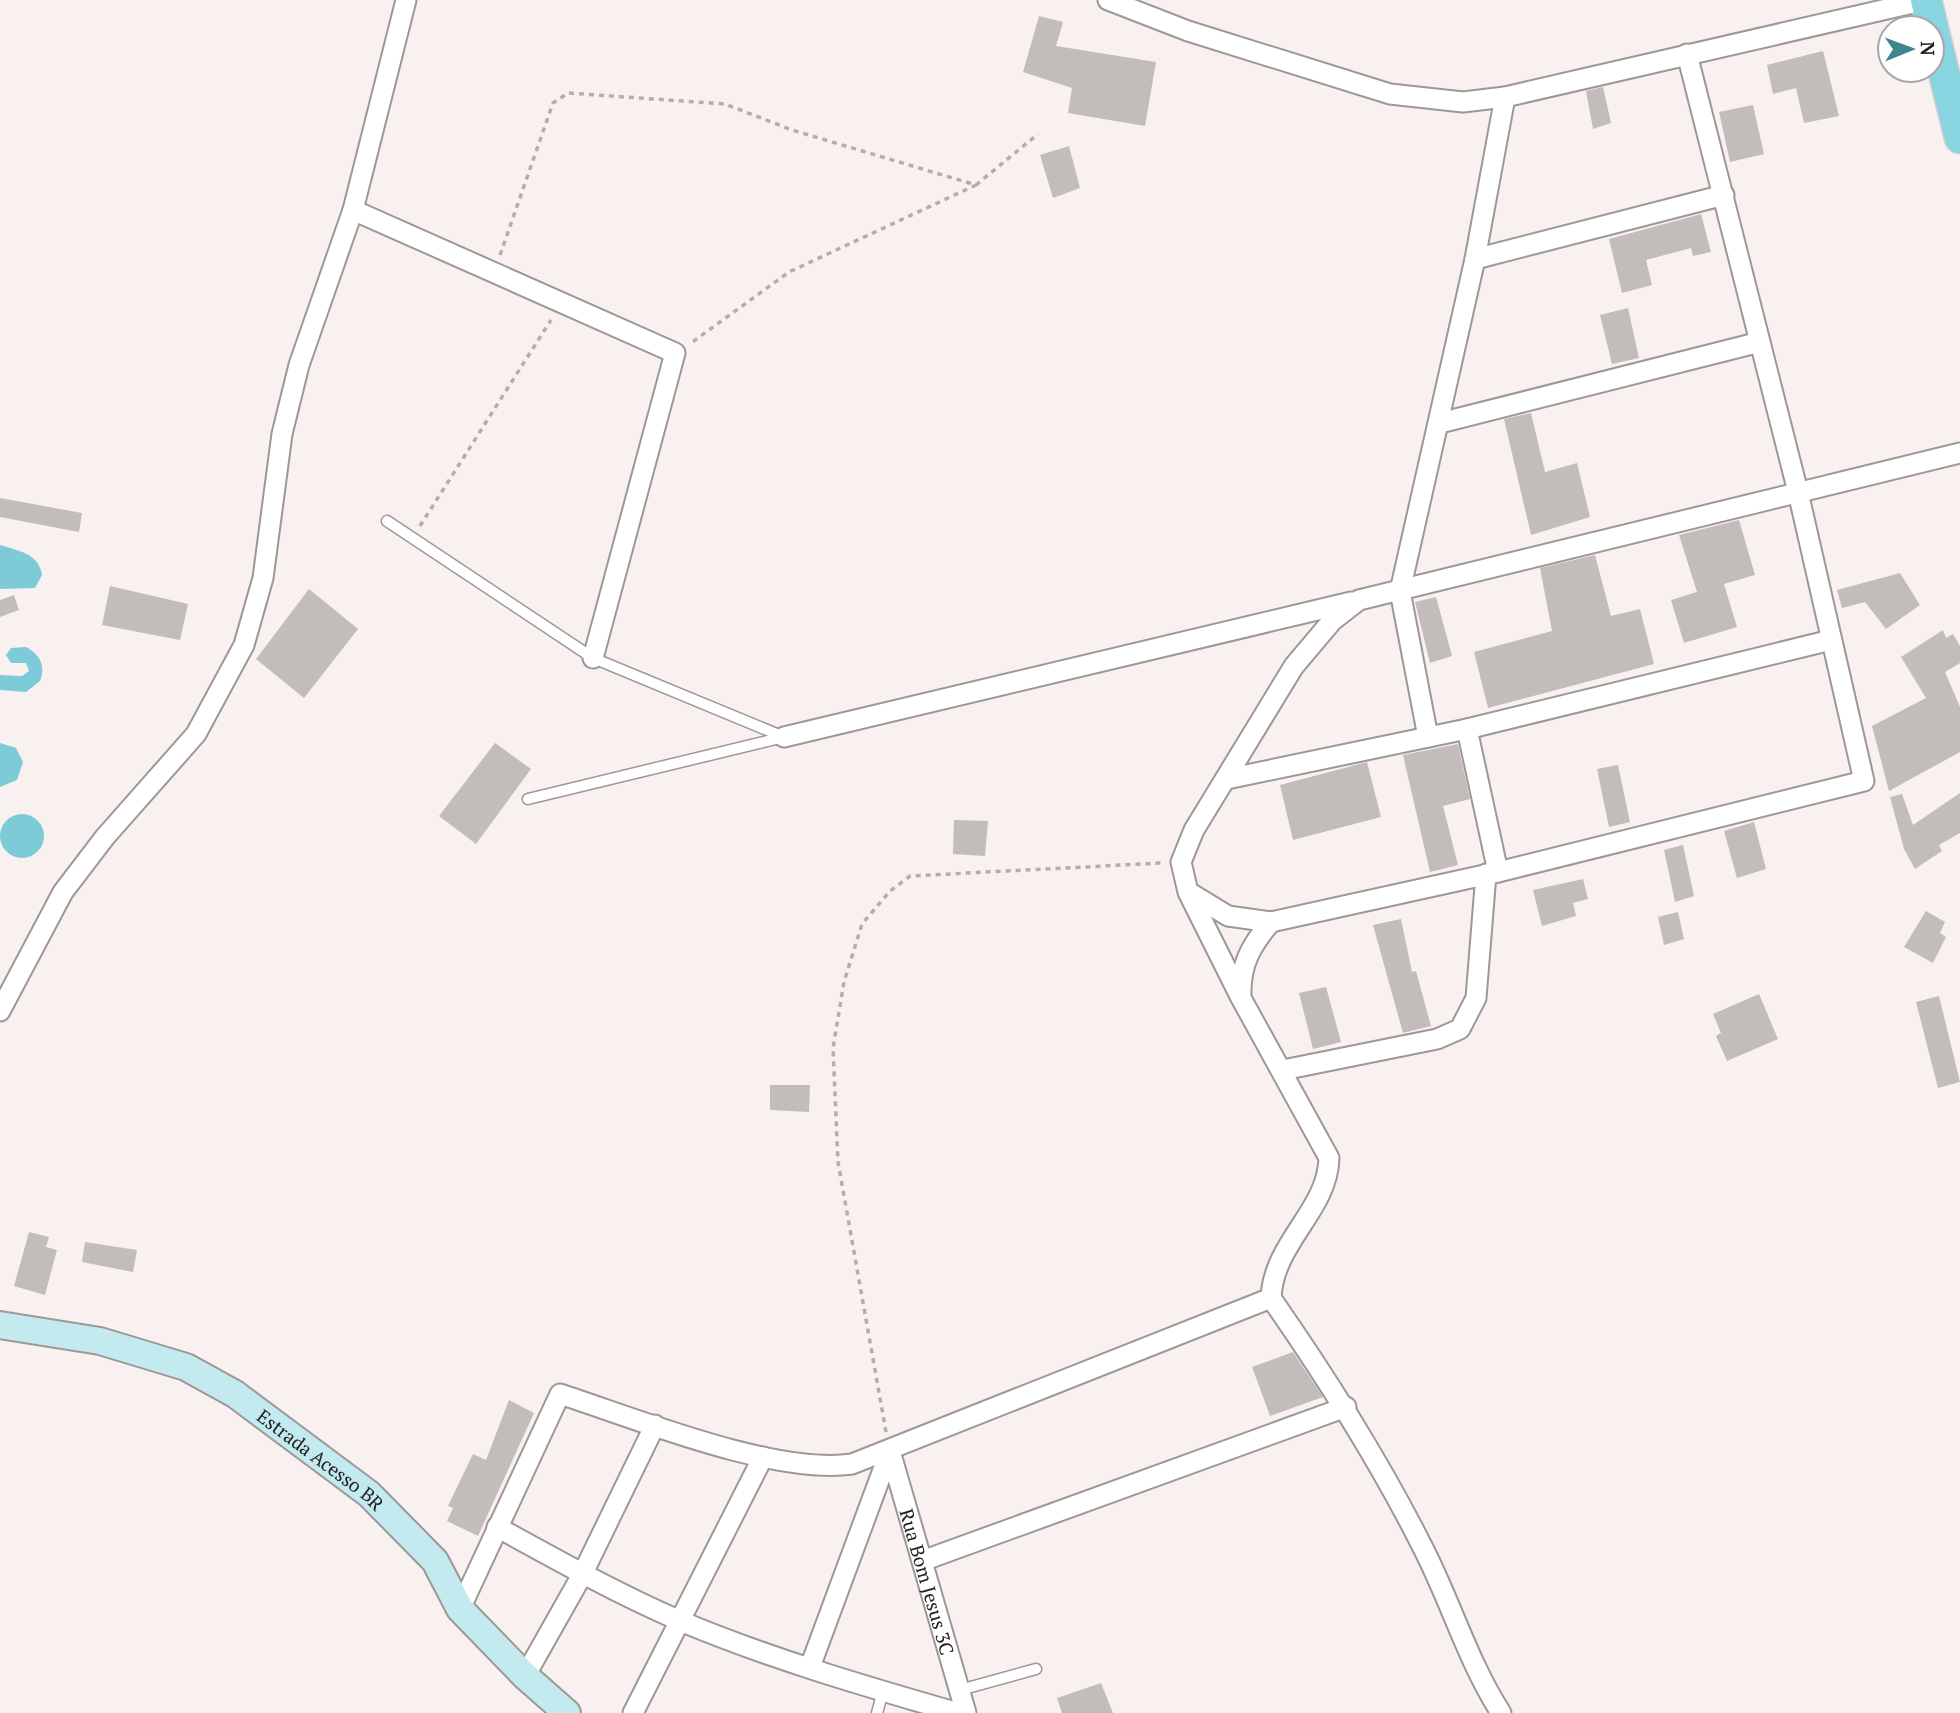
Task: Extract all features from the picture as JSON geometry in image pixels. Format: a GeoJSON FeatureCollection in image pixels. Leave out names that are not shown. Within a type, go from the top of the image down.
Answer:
{"type":"FeatureCollection","features":[{"type":"Feature","properties":{"kind":"main road"},"geometry":{"type":"LineString","coordinates":[[1926,0],[1960,138]]}},
{"type":"Feature","properties":{"kind":"street"},"geometry":{"type":"LineString","coordinates":[[0,1011],[63,892],[105,837],[196,734],[244,645],[263,578],[282,434],[299,365],[353,211],[407,0]]}},
{"type":"Feature","properties":{"kind":"street"},"geometry":{"type":"LineString","coordinates":[[1108,0],[1188,31],[1390,94],[1463,102],[1505,97],[1926,0]]}},
{"type":"Feature","properties":{"kind":"street"},"geometry":{"type":"LineString","coordinates":[[1188,892],[1228,916],[1271,922],[1492,873],[1864,781],[1798,492],[1687,54]]}},
{"type":"Feature","properties":{"kind":"street"},"geometry":{"type":"LineString","coordinates":[[1428,737],[1399,591],[1440,423],[1475,259],[1505,97]]}},
{"type":"Feature","properties":{"kind":"street"},"geometry":{"type":"LineString","coordinates":[[1475,259],[1724,195]]}},
{"type":"Feature","properties":{"kind":"street"},"geometry":{"type":"LineString","coordinates":[[353,211],[675,354],[593,658]]}},
{"type":"Feature","properties":{"kind":"street"},"geometry":{"type":"LineString","coordinates":[[1440,423],[1759,342]]}},
{"type":"Feature","properties":{"kind":"street"},"geometry":{"type":"LineString","coordinates":[[784,737],[1399,591],[1960,453]]}},
{"type":"Feature","properties":{"kind":"street"},"geometry":{"type":"LineString","coordinates":[[1359,600],[1332,621],[1294,666],[1194,830],[1181,862],[1188,892],[1241,998],[1325,1146],[1329,1169],[1327,1182],[1279,1258],[1271,1298],[1346,1407],[1422,1545],[1484,1688],[1501,1713]]}},
{"type":"Feature","properties":{"kind":"street"},"geometry":{"type":"LineString","coordinates":[[1227,779],[1467,729],[1831,640]]}},
{"type":"Feature","properties":{"kind":"street"},"geometry":{"type":"LineString","coordinates":[[1283,1070],[1437,1040],[1460,1029],[1476,998],[1492,873],[1467,729]]}},
{"type":"Feature","properties":{"kind":"street"},"geometry":{"type":"LineString","coordinates":[[1241,998],[1240,975],[1246,957],[1256,939],[1271,922]]}},
{"type":"Feature","properties":{"kind":"street"},"geometry":{"type":"LineString","coordinates":[[460,1609],[560,1394],[763,1457],[829,1467],[852,1464],[1271,1298]]}},
{"type":"Feature","properties":{"kind":"street","name":"Estrada Acesso BR"},"geometry":{"type":"LineString","coordinates":[[0,1325],[112,1345],[186,1367],[235,1394],[369,1494],[435,1561],[460,1609],[525,1676],[567,1713]]}},
{"type":"Feature","properties":{"kind":"street"},"geometry":{"type":"LineString","coordinates":[[922,1561],[1346,1407]]}},
{"type":"Feature","properties":{"kind":"street"},"geometry":{"type":"LineString","coordinates":[[525,1676],[582,1575],[655,1425]]}},
{"type":"Feature","properties":{"kind":"street"},"geometry":{"type":"LineString","coordinates":[[810,1667],[890,1451]]}},
{"type":"Feature","properties":{"kind":"street","name":"Rua Bom Jesus 3C"},"geometry":{"type":"LineString","coordinates":[[890,1451],[966,1713]]}},
{"type":"Feature","properties":{"kind":"street"},"geometry":{"type":"LineString","coordinates":[[633,1713],[763,1457]]}},
{"type":"Feature","properties":{"kind":"street"},"geometry":{"type":"LineString","coordinates":[[498,1527],[582,1575],[680,1620],[810,1667],[958,1713]]}},
{"type":"Feature","properties":{"kind":"lane"},"geometry":{"type":"LineString","coordinates":[[387,521],[593,658],[784,737]]}},
{"type":"Feature","properties":{"kind":"lane"},"geometry":{"type":"LineString","coordinates":[[528,799],[784,737]]}},
{"type":"Feature","properties":{"kind":"lane"},"geometry":{"type":"LineString","coordinates":[[960,1690],[1036,1670]]}},
{"type":"Feature","properties":{"kind":"lane"},"geometry":{"type":"LineString","coordinates":[[877,1713],[883,1691]]}},
{"type":"Feature","properties":{"kind":"path"},"geometry":{"type":"LineString","coordinates":[[493,273],[553,103],[568,93],[725,104],[792,130],[976,185]]}},
{"type":"Feature","properties":{"kind":"path"},"geometry":{"type":"LineString","coordinates":[[675,354],[789,272],[976,185],[1038,134]]}},
{"type":"Feature","properties":{"kind":"path"},"geometry":{"type":"LineString","coordinates":[[413,538],[561,303]]}},
{"type":"Feature","properties":{"kind":"path"},"geometry":{"type":"LineString","coordinates":[[890,1451],[838,1162],[834,1111],[833,1048],[844,982],[862,924],[890,891],[910,876],[1181,862]]}},
{"type":"Feature","properties":{"kind":"water"},"geometry":{"type":"Polygon","coordinates":[[[0,545],[27,554],[37,562],[42,575],[35,588],[0,589],[0,545]]]}},
{"type":"Feature","properties":{"kind":"water"},"geometry":{"type":"Polygon","coordinates":[[[26,647],[35,653],[40,661],[40,681],[26,692],[0,690],[0,675],[22,676],[29,671],[26,663],[11,663],[6,655],[11,648],[26,647]]]}},
{"type":"Feature","properties":{"kind":"water"},"geometry":{"type":"Polygon","coordinates":[[[0,743],[16,748],[23,762],[17,780],[0,787],[0,743]]]}},
{"type":"Feature","properties":{"kind":"water"},"geometry":{"type":"Polygon","coordinates":[[[22,814],[37,821],[44,836],[37,851],[22,858],[7,851],[0,836],[7,821],[22,814]]]}},
{"type":"Feature","properties":{"kind":"building"},"geometry":{"type":"Polygon","coordinates":[[[1039,16],[1063,22],[1056,46],[1156,62],[1145,126],[1068,113],[1072,88],[1023,72],[1039,16]]]}},
{"type":"Feature","properties":{"kind":"building"},"geometry":{"type":"Polygon","coordinates":[[[1823,51],[1839,116],[1804,123],[1796,88],[1773,94],[1767,65],[1823,51]]]}},
{"type":"Feature","properties":{"kind":"building"},"geometry":{"type":"Polygon","coordinates":[[[1603,87],[1611,123],[1593,129],[1586,91],[1603,87]]]}},
{"type":"Feature","properties":{"kind":"building"},"geometry":{"type":"Polygon","coordinates":[[[1753,105],[1764,154],[1730,162],[1719,112],[1753,105]]]}},
{"type":"Feature","properties":{"kind":"building"},"geometry":{"type":"Polygon","coordinates":[[[1069,146],[1080,188],[1053,198],[1040,155],[1069,146]]]}},
{"type":"Feature","properties":{"kind":"building"},"geometry":{"type":"Polygon","coordinates":[[[1701,214],[1711,252],[1693,256],[1691,248],[1646,260],[1652,285],[1622,293],[1609,239],[1701,214]]]}},
{"type":"Feature","properties":{"kind":"building"},"geometry":{"type":"Polygon","coordinates":[[[1628,308],[1639,358],[1612,364],[1600,315],[1628,308]]]}},
{"type":"Feature","properties":{"kind":"building"},"geometry":{"type":"Polygon","coordinates":[[[1531,413],[1545,472],[1577,463],[1590,517],[1531,535],[1504,419],[1531,413]]]}},
{"type":"Feature","properties":{"kind":"building"},"geometry":{"type":"Polygon","coordinates":[[[0,498],[82,513],[79,532],[0,517],[0,498]]]}},
{"type":"Feature","properties":{"kind":"building"},"geometry":{"type":"Polygon","coordinates":[[[1739,520],[1755,575],[1724,584],[1737,627],[1684,643],[1671,600],[1697,592],[1679,535],[1739,520]]]}},
{"type":"Feature","properties":{"kind":"building"},"geometry":{"type":"Polygon","coordinates":[[[1595,555],[1611,616],[1640,609],[1654,664],[1488,708],[1474,652],[1552,631],[1540,568],[1595,555]]]}},
{"type":"Feature","properties":{"kind":"building"},"geometry":{"type":"Polygon","coordinates":[[[1900,573],[1920,605],[1886,629],[1865,602],[1842,608],[1837,590],[1900,573]]]}},
{"type":"Feature","properties":{"kind":"building"},"geometry":{"type":"Polygon","coordinates":[[[110,586],[188,604],[180,640],[102,625],[110,586]]]}},
{"type":"Feature","properties":{"kind":"building"},"geometry":{"type":"Polygon","coordinates":[[[309,589],[358,629],[304,698],[256,659],[309,589]]]}},
{"type":"Feature","properties":{"kind":"building"},"geometry":{"type":"Polygon","coordinates":[[[14,595],[19,610],[0,617],[0,600],[14,595]]]}},
{"type":"Feature","properties":{"kind":"building"},"geometry":{"type":"Polygon","coordinates":[[[1436,597],[1452,656],[1430,663],[1415,602],[1436,597]]]}},
{"type":"Feature","properties":{"kind":"building"},"geometry":{"type":"Polygon","coordinates":[[[1943,630],[1946,638],[1953,634],[1960,646],[1960,663],[1945,672],[1960,707],[1960,752],[1889,791],[1872,726],[1926,698],[1901,657],[1943,630]]]}},
{"type":"Feature","properties":{"kind":"building"},"geometry":{"type":"Polygon","coordinates":[[[495,743],[531,769],[476,844],[439,816],[495,743]]]}},
{"type":"Feature","properties":{"kind":"building"},"geometry":{"type":"Polygon","coordinates":[[[1458,744],[1470,799],[1443,806],[1458,865],[1430,872],[1403,755],[1458,744]]]}},
{"type":"Feature","properties":{"kind":"building"},"geometry":{"type":"Polygon","coordinates":[[[1367,762],[1381,817],[1293,840],[1280,785],[1367,762]]]}},
{"type":"Feature","properties":{"kind":"building"},"geometry":{"type":"Polygon","coordinates":[[[1618,765],[1630,822],[1609,827],[1597,769],[1618,765]]]}},
{"type":"Feature","properties":{"kind":"building"},"geometry":{"type":"Polygon","coordinates":[[[1960,793],[1960,833],[1939,845],[1942,851],[1915,869],[1904,849],[1890,797],[1902,794],[1913,825],[1960,793]]]}},
{"type":"Feature","properties":{"kind":"building"},"geometry":{"type":"Polygon","coordinates":[[[954,820],[988,821],[985,856],[953,854],[954,820]]]}},
{"type":"Feature","properties":{"kind":"building"},"geometry":{"type":"Polygon","coordinates":[[[1754,822],[1766,869],[1737,878],[1724,831],[1754,822]]]}},
{"type":"Feature","properties":{"kind":"building"},"geometry":{"type":"Polygon","coordinates":[[[1683,845],[1694,896],[1675,902],[1664,850],[1683,845]]]}},
{"type":"Feature","properties":{"kind":"building"},"geometry":{"type":"Polygon","coordinates":[[[1583,879],[1588,899],[1573,903],[1576,916],[1542,926],[1533,890],[1583,879]]]}},
{"type":"Feature","properties":{"kind":"building"},"geometry":{"type":"Polygon","coordinates":[[[1926,911],[1945,922],[1940,933],[1946,937],[1933,963],[1904,947],[1926,911]]]}},
{"type":"Feature","properties":{"kind":"building"},"geometry":{"type":"Polygon","coordinates":[[[1678,912],[1684,939],[1664,945],[1658,917],[1678,912]]]}},
{"type":"Feature","properties":{"kind":"building"},"geometry":{"type":"Polygon","coordinates":[[[1401,919],[1412,972],[1416,971],[1431,1026],[1403,1033],[1373,925],[1401,919]]]}},
{"type":"Feature","properties":{"kind":"building"},"geometry":{"type":"Polygon","coordinates":[[[1326,987],[1341,1042],[1313,1049],[1299,993],[1326,987]]]}},
{"type":"Feature","properties":{"kind":"building"},"geometry":{"type":"Polygon","coordinates":[[[1759,994],[1778,1039],[1727,1061],[1716,1036],[1721,1033],[1713,1014],[1759,994]]]}},
{"type":"Feature","properties":{"kind":"building"},"geometry":{"type":"Polygon","coordinates":[[[1939,996],[1960,1082],[1938,1088],[1916,1002],[1939,996]]]}},
{"type":"Feature","properties":{"kind":"building"},"geometry":{"type":"Polygon","coordinates":[[[770,1085],[810,1085],[809,1112],[770,1110],[770,1085]]]}},
{"type":"Feature","properties":{"kind":"building"},"geometry":{"type":"Polygon","coordinates":[[[29,1232],[49,1237],[46,1247],[57,1250],[45,1295],[14,1286],[29,1232]]]}},
{"type":"Feature","properties":{"kind":"building"},"geometry":{"type":"Polygon","coordinates":[[[85,1242],[137,1250],[133,1272],[82,1262],[85,1242]]]}},
{"type":"Feature","properties":{"kind":"building"},"geometry":{"type":"Polygon","coordinates":[[[1293,1352],[1323,1397],[1270,1416],[1252,1367],[1293,1352]]]}},
{"type":"Feature","properties":{"kind":"building"},"geometry":{"type":"Polygon","coordinates":[[[509,1400],[534,1413],[478,1536],[447,1521],[453,1508],[448,1506],[473,1454],[486,1460],[509,1400]]]}},
{"type":"Feature","properties":{"kind":"building"},"geometry":{"type":"Polygon","coordinates":[[[1101,1683],[1113,1713],[1062,1713],[1057,1698],[1101,1683]]]}}]}
